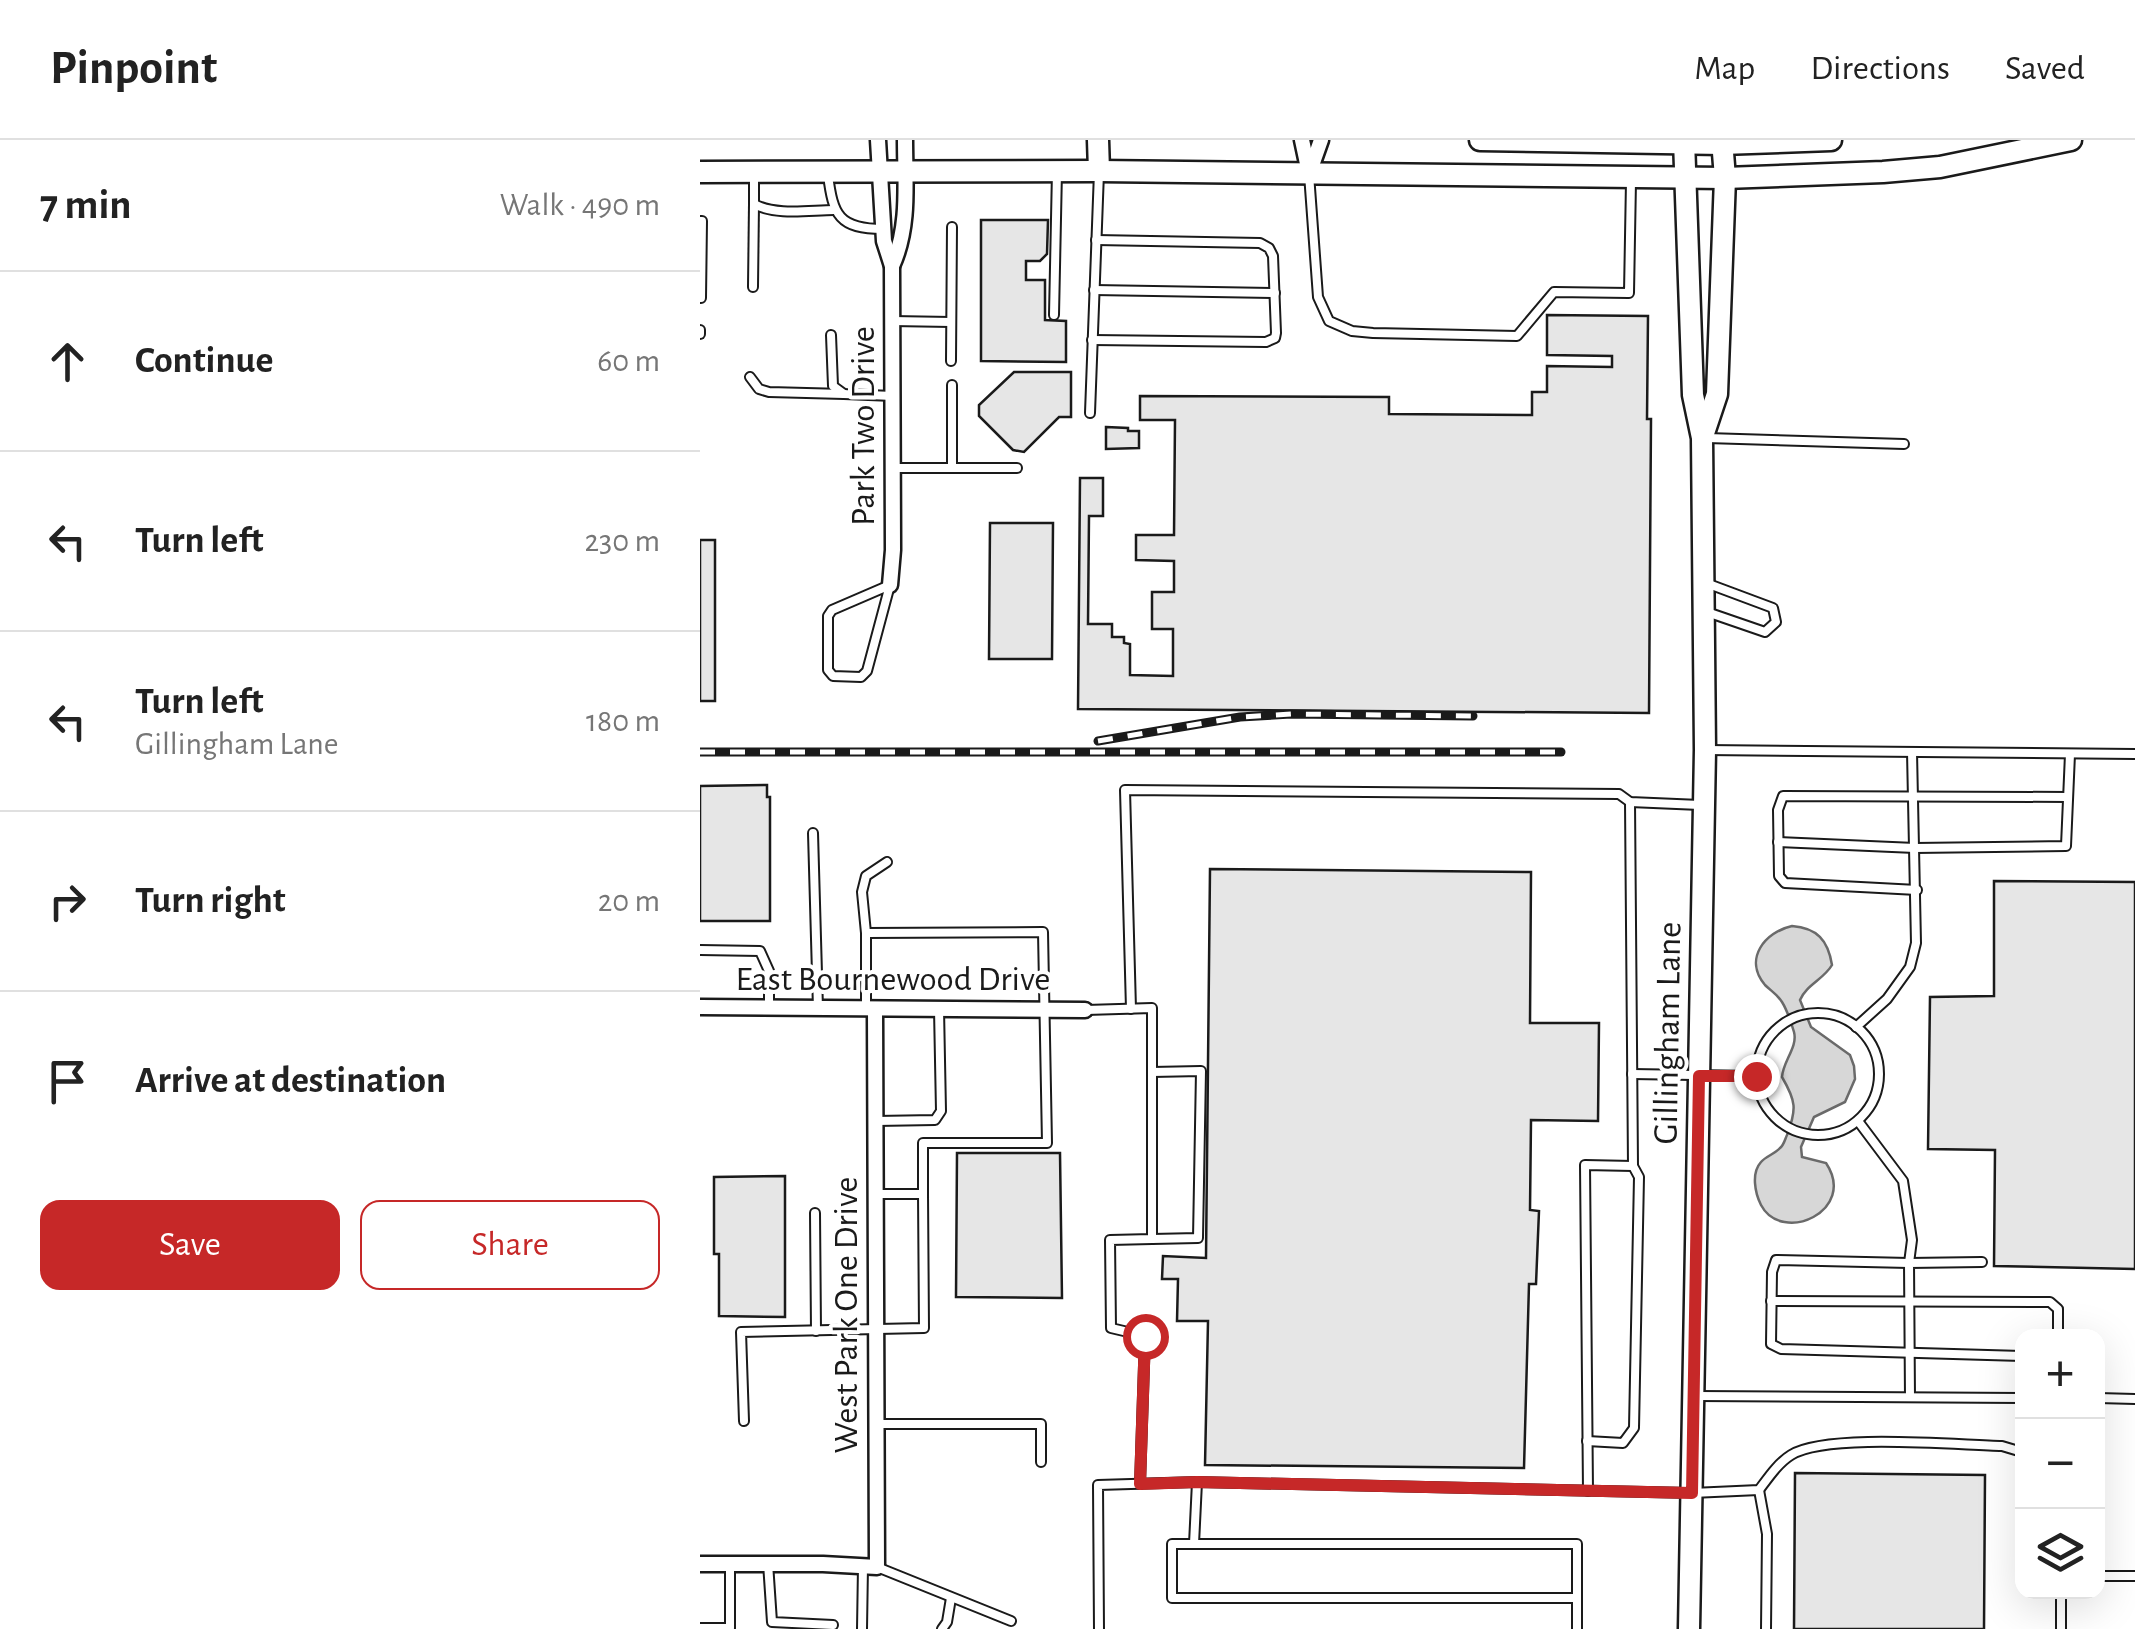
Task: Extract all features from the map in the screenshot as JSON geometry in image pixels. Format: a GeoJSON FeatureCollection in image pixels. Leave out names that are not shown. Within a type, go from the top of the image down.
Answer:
{"type":"FeatureCollection","features":[{"type":"Feature","properties":{"kind":"street","name":"Park Two Drive"},"geometry":{"type":"LineString","coordinates":[[878,140],[884,241],[892,266],[890,586]]}},
{"type":"Feature","properties":{"kind":"street","name":"Park Two Drive"},"geometry":{"type":"LineString","coordinates":[[892,266],[904,228],[906,140]]}},
{"type":"Feature","properties":{"kind":"street"},"geometry":{"type":"LineString","coordinates":[[1098,140],[1098,172]]}},
{"type":"Feature","properties":{"kind":"street"},"geometry":{"type":"LineString","coordinates":[[1302,140],[1309,174]]}},
{"type":"Feature","properties":{"kind":"street"},"geometry":{"type":"LineString","coordinates":[[1309,174],[1321,140]]}},
{"type":"Feature","properties":{"kind":"street"},"geometry":{"type":"LineString","coordinates":[[1480,140],[1831,140]]}},
{"type":"Feature","properties":{"kind":"street"},"geometry":{"type":"LineString","coordinates":[[700,172],[1056,171],[1725,178],[1940,166],[2071,140]]}},
{"type":"Feature","properties":{"kind":"street","name":"Gillingham Lane"},"geometry":{"type":"LineString","coordinates":[[1684,142],[1693,395],[1702,438],[1705,750],[1689,1629]]}},
{"type":"Feature","properties":{"kind":"street","name":"Gillingham Lane"},"geometry":{"type":"LineString","coordinates":[[1702,438],[1717,394],[1725,178],[1722,142]]}},
{"type":"Feature","properties":{"kind":"street","name":"East Bournewood Drive"},"geometry":{"type":"LineString","coordinates":[[700,1008],[1085,1010]]}},
{"type":"Feature","properties":{"kind":"street","name":"West Park One Drive"},"geometry":{"type":"LineString","coordinates":[[870,1009],[876,1122],[876,1424],[870,1567]]}},
{"type":"Feature","properties":{"kind":"street"},"geometry":{"type":"LineString","coordinates":[[700,1564],[870,1567]]}},
{"type":"Feature","properties":{"kind":"lane"},"geometry":{"type":"LineString","coordinates":[[753,288],[754,170]]}},
{"type":"Feature","properties":{"kind":"lane"},"geometry":{"type":"LineString","coordinates":[[828,170],[834,210],[848,224],[883,229]]}},
{"type":"Feature","properties":{"kind":"lane"},"geometry":{"type":"LineString","coordinates":[[1054,315],[1056,171]]}},
{"type":"Feature","properties":{"kind":"lane"},"geometry":{"type":"LineString","coordinates":[[1090,413],[1098,172]]}},
{"type":"Feature","properties":{"kind":"lane"},"geometry":{"type":"LineString","coordinates":[[1309,174],[1318,297],[1329,321],[1352,331],[1374,333],[1517,336],[1554,292],[1629,293],[1631,176]]}},
{"type":"Feature","properties":{"kind":"lane"},"geometry":{"type":"LineString","coordinates":[[754,204],[766,210],[834,210]]}},
{"type":"Feature","properties":{"kind":"lane"},"geometry":{"type":"LineString","coordinates":[[700,221],[702,298]]}},
{"type":"Feature","properties":{"kind":"lane"},"geometry":{"type":"LineString","coordinates":[[951,361],[952,227]]}},
{"type":"Feature","properties":{"kind":"lane"},"geometry":{"type":"LineString","coordinates":[[1092,340],[1266,342],[1276,332],[1274,256],[1260,243],[1096,240]]}},
{"type":"Feature","properties":{"kind":"lane"},"geometry":{"type":"LineString","coordinates":[[1094,290],[1275,293]]}},
{"type":"Feature","properties":{"kind":"lane"},"geometry":{"type":"LineString","coordinates":[[892,321],[952,322]]}},
{"type":"Feature","properties":{"kind":"lane"},"geometry":{"type":"LineString","coordinates":[[831,335],[832,386],[844,394]]}},
{"type":"Feature","properties":{"kind":"lane"},"geometry":{"type":"LineString","coordinates":[[750,376],[759,389],[769,392],[892,396]]}},
{"type":"Feature","properties":{"kind":"lane"},"geometry":{"type":"LineString","coordinates":[[952,385],[952,468]]}},
{"type":"Feature","properties":{"kind":"lane"},"geometry":{"type":"LineString","coordinates":[[1702,438],[1904,444]]}},
{"type":"Feature","properties":{"kind":"lane"},"geometry":{"type":"LineString","coordinates":[[893,468],[1017,468]]}},
{"type":"Feature","properties":{"kind":"lane"},"geometry":{"type":"LineString","coordinates":[[1704,583],[1773,608],[1776,622],[1765,632],[1704,610]]}},
{"type":"Feature","properties":{"kind":"lane"},"geometry":{"type":"LineString","coordinates":[[890,586],[867,670],[862,677],[833,676],[828,670],[828,616],[832,610],[890,586]]}},
{"type":"Feature","properties":{"kind":"lane"},"geometry":{"type":"LineString","coordinates":[[1705,750],[2135,754]]}},
{"type":"Feature","properties":{"kind":"lane"},"geometry":{"type":"LineString","coordinates":[[1856,1027],[1887,999],[1910,966],[1916,943],[1912,752]]}},
{"type":"Feature","properties":{"kind":"lane"},"geometry":{"type":"LineString","coordinates":[[1778,842],[1915,848],[2066,846],[2070,754]]}},
{"type":"Feature","properties":{"kind":"lane"},"geometry":{"type":"LineString","coordinates":[[1131,1009],[1125,790],[1619,794],[1630,802],[1704,806]]}},
{"type":"Feature","properties":{"kind":"lane"},"geometry":{"type":"LineString","coordinates":[[1917,890],[1784,884],[1778,876],[1778,810],[1782,796],[2068,797]]}},
{"type":"Feature","properties":{"kind":"lane"},"geometry":{"type":"LineString","coordinates":[[1587,1441],[1624,1442],[1634,1428],[1640,1177],[1633,1166],[1630,802]]}},
{"type":"Feature","properties":{"kind":"lane"},"geometry":{"type":"LineString","coordinates":[[813,833],[818,1008]]}},
{"type":"Feature","properties":{"kind":"lane"},"geometry":{"type":"LineString","coordinates":[[870,1009],[862,892],[866,876],[887,862]]}},
{"type":"Feature","properties":{"kind":"lane"},"geometry":{"type":"LineString","coordinates":[[744,1421],[741,1332],[924,1328],[923,1143],[1047,1143],[1043,932],[866,933]]}},
{"type":"Feature","properties":{"kind":"lane"},"geometry":{"type":"LineString","coordinates":[[700,950],[760,951],[769,971],[769,1008]]}},
{"type":"Feature","properties":{"kind":"lane"},"geometry":{"type":"LineString","coordinates":[[1085,1010],[1152,1008],[1152,1240]]}},
{"type":"Feature","properties":{"kind":"lane"},"geometry":{"type":"LineString","coordinates":[[876,1122],[934,1120],[941,1111],[939,1009]]}},
{"type":"Feature","properties":{"kind":"lane"},"geometry":{"type":"LineString","coordinates":[[1813,1014],[1845,1019],[1856,1027],[1874,1048],[1880,1068],[1871,1106],[1841,1132],[1812,1136],[1784,1126],[1760,1096],[1756,1076],[1769,1037],[1784,1023],[1813,1014]]}},
{"type":"Feature","properties":{"kind":"lane"},"geometry":{"type":"LineString","coordinates":[[1140,1484],[1145,1336],[1111,1328],[1110,1240],[1198,1238],[1201,1071],[1152,1072]]}},
{"type":"Feature","properties":{"kind":"lane"},"geometry":{"type":"LineString","coordinates":[[1632,1074],[1756,1076]]}},
{"type":"Feature","properties":{"kind":"lane"},"geometry":{"type":"LineString","coordinates":[[1858,1121],[1902,1181],[1912,1240],[1910,1397]]}},
{"type":"Feature","properties":{"kind":"lane"},"geometry":{"type":"LineString","coordinates":[[1588,1491],[1585,1164],[1633,1166]]}},
{"type":"Feature","properties":{"kind":"lane"},"geometry":{"type":"LineString","coordinates":[[876,1194],[923,1194]]}},
{"type":"Feature","properties":{"kind":"lane"},"geometry":{"type":"LineString","coordinates":[[815,1213],[816,1332]]}},
{"type":"Feature","properties":{"kind":"lane"},"geometry":{"type":"LineString","coordinates":[[1982,1262],[1776,1260],[1772,1272],[1771,1344],[1781,1349],[2015,1356]]}},
{"type":"Feature","properties":{"kind":"lane"},"geometry":{"type":"LineString","coordinates":[[1771,1301],[2050,1302],[2058,1309],[2058,1329]]}},
{"type":"Feature","properties":{"kind":"lane"},"geometry":{"type":"LineString","coordinates":[[1693,1396],[2015,1398]]}},
{"type":"Feature","properties":{"kind":"lane"},"geometry":{"type":"LineString","coordinates":[[2105,1398],[2135,1399]]}},
{"type":"Feature","properties":{"kind":"lane"},"geometry":{"type":"LineString","coordinates":[[876,1424],[1041,1424],[1041,1462]]}},
{"type":"Feature","properties":{"kind":"lane"},"geometry":{"type":"LineString","coordinates":[[1766,1629],[1767,1534],[1759,1490],[1776,1467],[1793,1453],[1839,1442],[2002,1446],[2015,1450]]}},
{"type":"Feature","properties":{"kind":"lane"},"geometry":{"type":"LineString","coordinates":[[1194,1544],[1197,1482]]}},
{"type":"Feature","properties":{"kind":"lane"},"geometry":{"type":"LineString","coordinates":[[1099,1629],[1098,1485],[1197,1482],[1692,1493],[1759,1490]]}},
{"type":"Feature","properties":{"kind":"lane"},"geometry":{"type":"LineString","coordinates":[[1576,1629],[1577,1598],[1577,1544],[1172,1544],[1172,1598],[1577,1598]]}},
{"type":"Feature","properties":{"kind":"lane"},"geometry":{"type":"LineString","coordinates":[[700,1628],[730,1628],[730,1564]]}},
{"type":"Feature","properties":{"kind":"lane"},"geometry":{"type":"LineString","coordinates":[[768,1564],[772,1622],[833,1625]]}},
{"type":"Feature","properties":{"kind":"lane"},"geometry":{"type":"LineString","coordinates":[[862,1629],[870,1567],[1011,1621]]}},
{"type":"Feature","properties":{"kind":"lane"},"geometry":{"type":"LineString","coordinates":[[2105,1576],[2135,1576]]}},
{"type":"Feature","properties":{"kind":"lane"},"geometry":{"type":"LineString","coordinates":[[942,1629],[948,1622],[951,1598]]}},
{"type":"Feature","properties":{"kind":"lane"},"geometry":{"type":"LineString","coordinates":[[2061,1629],[2062,1599]]}},
{"type":"Feature","properties":{"kind":"shaded area"},"geometry":{"type":"Polygon","coordinates":[[[1792,926],[1815,933],[1828,949],[1832,965],[1800,1000],[1811,1027],[1850,1055],[1855,1079],[1845,1102],[1814,1117],[1801,1147],[1802,1157],[1826,1163],[1833,1180],[1832,1195],[1825,1208],[1813,1217],[1785,1222],[1771,1217],[1761,1205],[1755,1177],[1761,1162],[1782,1145],[1790,1126],[1794,1105],[1782,1077],[1795,1038],[1784,1005],[1765,985],[1756,966],[1766,940],[1792,926]]]}},
{"type":"Feature","properties":{"kind":"building"},"geometry":{"type":"Polygon","coordinates":[[[981,220],[1048,220],[1047,254],[1040,261],[1026,261],[1026,280],[1045,280],[1045,320],[1066,321],[1066,362],[981,361],[981,220]]]}},
{"type":"Feature","properties":{"kind":"building"},"geometry":{"type":"Polygon","coordinates":[[[1547,315],[1648,316],[1649,713],[1078,709],[1080,478],[1103,478],[1103,516],[1089,516],[1088,624],[1112,624],[1112,637],[1124,637],[1124,643],[1130,644],[1130,675],[1173,676],[1173,629],[1152,629],[1152,592],[1174,592],[1174,561],[1136,560],[1136,535],[1174,535],[1175,420],[1140,420],[1140,396],[1389,397],[1389,414],[1532,415],[1532,392],[1547,392],[1547,366],[1612,367],[1612,356],[1547,355],[1547,315]]]}},
{"type":"Feature","properties":{"kind":"building"},"geometry":{"type":"Polygon","coordinates":[[[1014,372],[1071,372],[1071,417],[1059,417],[1024,452],[1013,450],[979,416],[979,405],[1014,372]]]}},
{"type":"Feature","properties":{"kind":"building"},"geometry":{"type":"Polygon","coordinates":[[[1106,427],[1139,431],[1139,448],[1106,449],[1106,427]]]}},
{"type":"Feature","properties":{"kind":"building"},"geometry":{"type":"Polygon","coordinates":[[[990,523],[1053,523],[1052,659],[989,659],[990,523]]]}},
{"type":"Feature","properties":{"kind":"building"},"geometry":{"type":"Polygon","coordinates":[[[700,540],[715,540],[715,701],[700,701],[700,540]]]}},
{"type":"Feature","properties":{"kind":"building"},"geometry":{"type":"Polygon","coordinates":[[[767,785],[770,921],[700,921],[700,786],[767,785]]]}},
{"type":"Feature","properties":{"kind":"building"},"geometry":{"type":"Polygon","coordinates":[[[1210,869],[1531,872],[1530,1023],[1599,1023],[1598,1121],[1531,1120],[1530,1210],[1539,1211],[1536,1284],[1529,1284],[1524,1468],[1205,1465],[1208,1321],[1177,1321],[1178,1279],[1162,1279],[1163,1256],[1206,1258],[1210,869]]]}},
{"type":"Feature","properties":{"kind":"building"},"geometry":{"type":"Polygon","coordinates":[[[1994,881],[2135,882],[2135,1269],[1994,1266],[1995,1150],[1928,1149],[1930,997],[1994,996],[1994,881]]]}},
{"type":"Feature","properties":{"kind":"building"},"geometry":{"type":"Polygon","coordinates":[[[957,1153],[1060,1153],[1062,1298],[956,1297],[957,1153]]]}},
{"type":"Feature","properties":{"kind":"building"},"geometry":{"type":"Polygon","coordinates":[[[785,1176],[785,1317],[719,1316],[714,1177],[785,1176]]]}},
{"type":"Feature","properties":{"kind":"building"},"geometry":{"type":"Polygon","coordinates":[[[1795,1473],[1985,1475],[1984,1629],[1794,1629],[1795,1473]]]}},
{"type":"Feature","properties":{"kind":"railway"},"geometry":{"type":"LineString","coordinates":[[1098,741],[1240,717],[1473,716]]}},
{"type":"Feature","properties":{"kind":"railway"},"geometry":{"type":"LineString","coordinates":[[700,752],[1561,752]]}},
{"type":"Feature","properties":{"kind":"route"},"geometry":{"type":"LineString","coordinates":[[1145,1336],[1140,1484],[1692,1493],[1699,1076],[1756,1076]]}}]}
